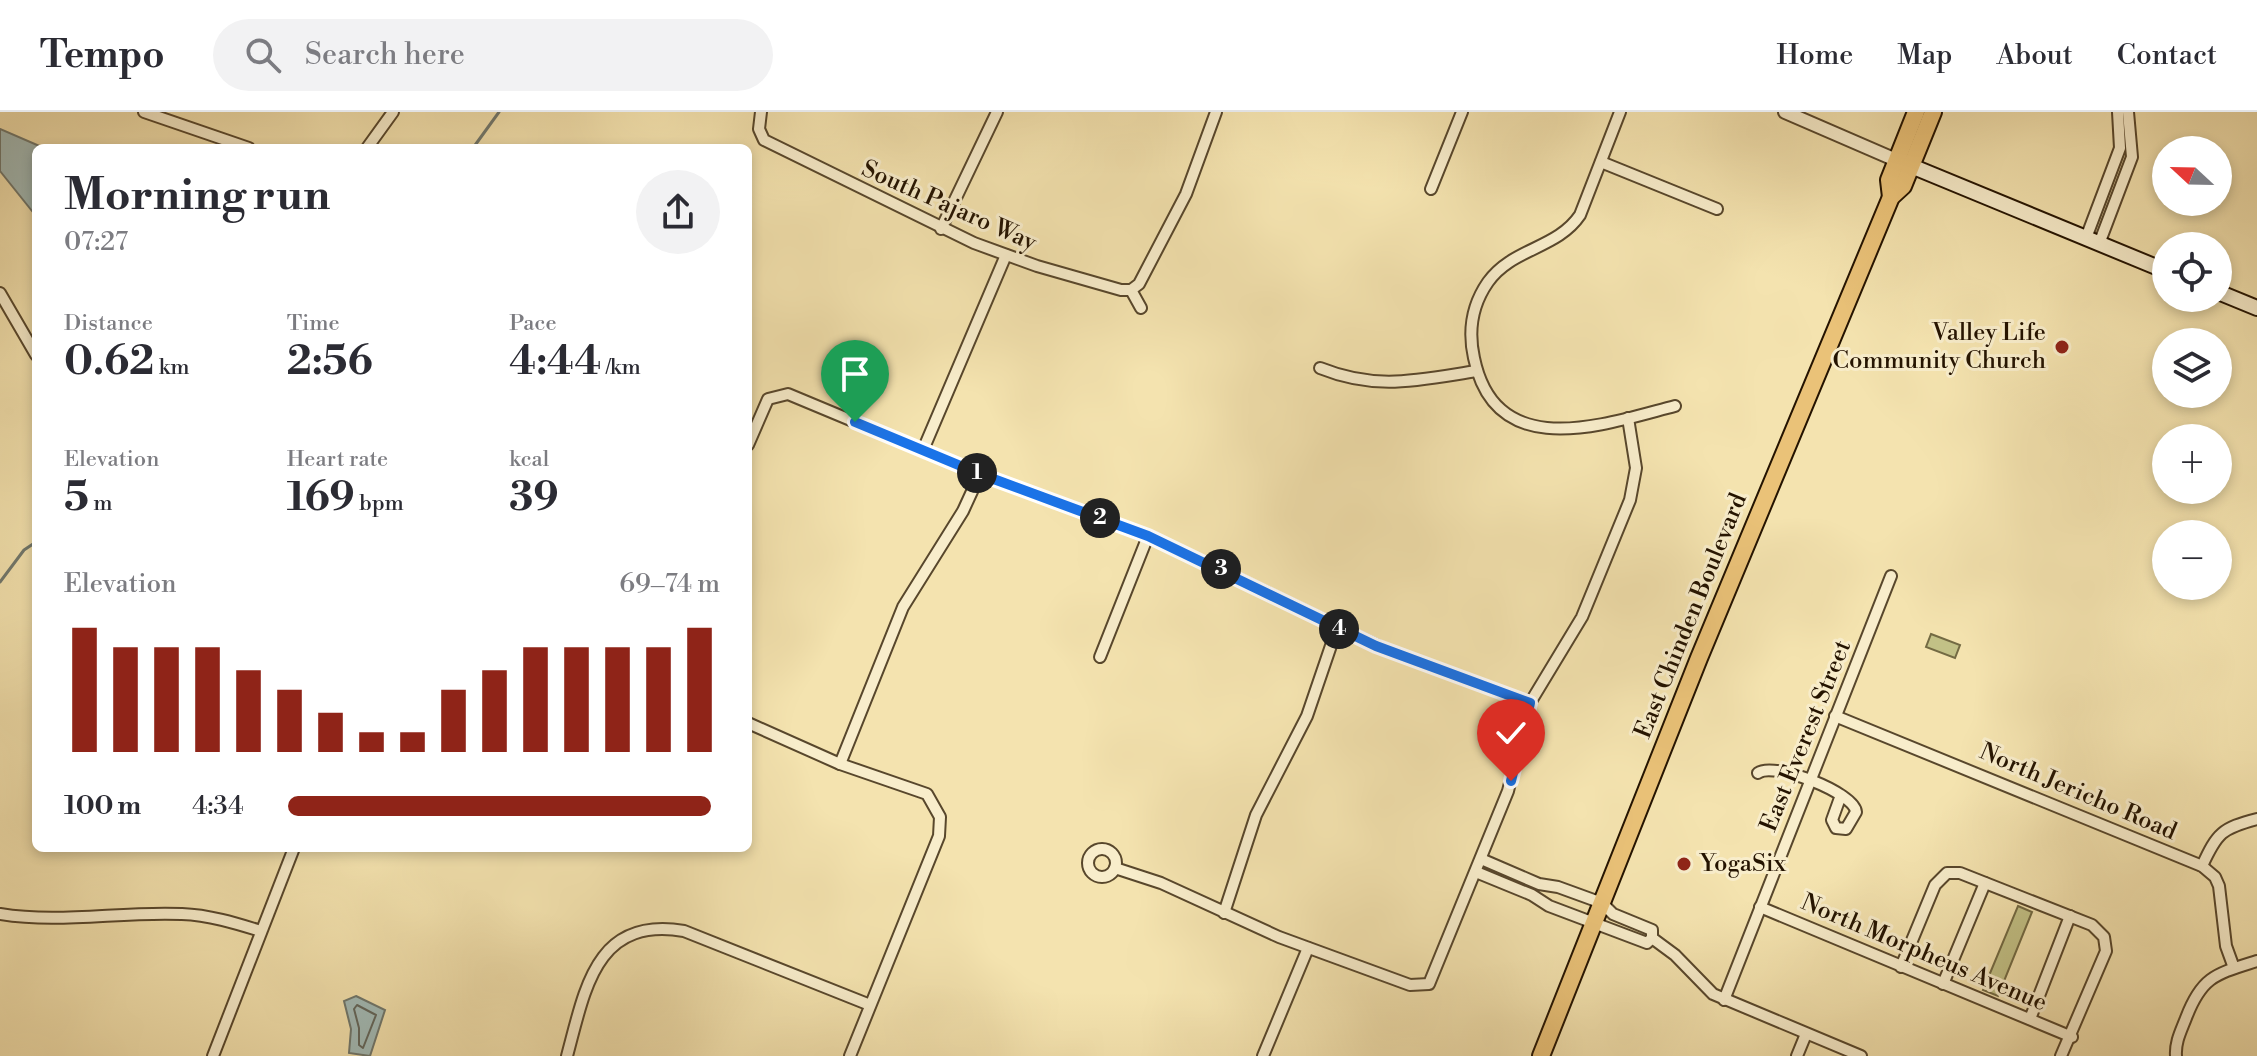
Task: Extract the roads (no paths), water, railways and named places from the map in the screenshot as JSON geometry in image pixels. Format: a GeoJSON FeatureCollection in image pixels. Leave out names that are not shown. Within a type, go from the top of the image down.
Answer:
{"type":"FeatureCollection","features":[{"type":"Feature","properties":{"kind":"main road","name":"East Chinden Boulevard"},"geometry":{"type":"LineString","coordinates":[[1541,1056],[1723,599],[1891,197],[1903,186],[1904,163],[1916,112]]}},
{"type":"Feature","properties":{"kind":"main road","name":"East Chinden Boulevard"},"geometry":{"type":"LineString","coordinates":[[1904,163],[1933,112]]}},
{"type":"Feature","properties":{"kind":"main road"},"geometry":{"type":"LineString","coordinates":[[1904,163],[2152,265]]}},
{"type":"Feature","properties":{"kind":"main road"},"geometry":{"type":"LineString","coordinates":[[2232,298],[2257,308]]}},
{"type":"Feature","properties":{"kind":"street"},"geometry":{"type":"LineString","coordinates":[[144,112],[237,144]]}},
{"type":"Feature","properties":{"kind":"street"},"geometry":{"type":"LineString","coordinates":[[370,144],[393,112]]}},
{"type":"Feature","properties":{"kind":"street","name":"South Pajaro Way"},"geometry":{"type":"LineString","coordinates":[[761,112],[760,135],[768,143],[941,229],[1082,280],[1131,290]]}},
{"type":"Feature","properties":{"kind":"street"},"geometry":{"type":"LineString","coordinates":[[941,229],[997,112]]}},
{"type":"Feature","properties":{"kind":"street"},"geometry":{"type":"LineString","coordinates":[[1141,308],[1131,290],[1139,284],[1174,219],[1216,112]]}},
{"type":"Feature","properties":{"kind":"street"},"geometry":{"type":"LineString","coordinates":[[1431,189],[1462,112]]}},
{"type":"Feature","properties":{"kind":"street"},"geometry":{"type":"LineString","coordinates":[[1620,112],[1571,229],[1557,239],[1520,254],[1489,280],[1472,321],[1470,341],[1477,371],[1501,406],[1537,427],[1567,431],[1675,406]]}},
{"type":"Feature","properties":{"kind":"street"},"geometry":{"type":"LineString","coordinates":[[1785,112],[1904,163]]}},
{"type":"Feature","properties":{"kind":"street"},"geometry":{"type":"LineString","coordinates":[[2093,241],[2120,148],[2118,112]]}},
{"type":"Feature","properties":{"kind":"street"},"geometry":{"type":"LineString","coordinates":[[2093,241],[2132,157],[2128,112]]}},
{"type":"Feature","properties":{"kind":"street"},"geometry":{"type":"LineString","coordinates":[[1601,162],[1717,209]]}},
{"type":"Feature","properties":{"kind":"street"},"geometry":{"type":"LineString","coordinates":[[923,450],[1006,255]]}},
{"type":"Feature","properties":{"kind":"street"},"geometry":{"type":"LineString","coordinates":[[0,293],[32,348]]}},
{"type":"Feature","properties":{"kind":"street"},"geometry":{"type":"LineString","coordinates":[[1320,368],[1380,384],[1477,371]]}},
{"type":"Feature","properties":{"kind":"street"},"geometry":{"type":"LineString","coordinates":[[752,435],[764,405],[774,396],[788,394],[980,474],[1148,536],[1337,628],[1468,682],[1530,703]]}},
{"type":"Feature","properties":{"kind":"street"},"geometry":{"type":"LineString","coordinates":[[1115,868],[1161,883],[1308,948],[1410,985],[1426,986],[1434,979],[1511,781],[1530,703],[1582,617],[1630,500],[1636,468],[1628,418]]}},
{"type":"Feature","properties":{"kind":"street"},"geometry":{"type":"LineString","coordinates":[[840,764],[903,607],[963,511],[980,474]]}},
{"type":"Feature","properties":{"kind":"street"},"geometry":{"type":"LineString","coordinates":[[1100,657],[1148,536]]}},
{"type":"Feature","properties":{"kind":"street","name":"East Everest Street"},"geometry":{"type":"LineString","coordinates":[[1724,1000],[1891,576]]}},
{"type":"Feature","properties":{"kind":"street"},"geometry":{"type":"LineString","coordinates":[[1224,913],[1256,815],[1307,716],[1337,628]]}},
{"type":"Feature","properties":{"kind":"street","name":"North Jericho Road"},"geometry":{"type":"LineString","coordinates":[[1835,716],[2202,866]]}},
{"type":"Feature","properties":{"kind":"street"},"geometry":{"type":"LineString","coordinates":[[752,725],[840,764],[927,794],[940,817],[939,836],[850,1056]]}},
{"type":"Feature","properties":{"kind":"street"},"geometry":{"type":"LineString","coordinates":[[1758,773],[1765,768],[1778,768],[1841,795]]}},
{"type":"Feature","properties":{"kind":"street"},"geometry":{"type":"LineString","coordinates":[[2234,968],[2226,946],[2219,886],[2215,877],[2202,866],[2214,841],[2225,829],[2257,819]]}},
{"type":"Feature","properties":{"kind":"street"},"geometry":{"type":"LineString","coordinates":[[213,1056],[292,852]]}},
{"type":"Feature","properties":{"kind":"street"},"geometry":{"type":"LineString","coordinates":[[1476,872],[1532,895],[1549,906],[1647,943],[1652,938],[1652,930],[1613,914],[1602,903],[1558,887],[1539,884],[1481,859]]}},
{"type":"Feature","properties":{"kind":"street"},"geometry":{"type":"LineString","coordinates":[[1901,967],[1935,885],[1947,873],[1960,873],[2095,927],[2104,937],[2106,951],[2072,1037],[2061,1056]]}},
{"type":"Feature","properties":{"kind":"street"},"geometry":{"type":"LineString","coordinates":[[1943,984],[1985,883]]}},
{"type":"Feature","properties":{"kind":"street","name":"North Morpheus Avenue"},"geometry":{"type":"LineString","coordinates":[[1760,907],[2072,1037]]}},
{"type":"Feature","properties":{"kind":"street"},"geometry":{"type":"LineString","coordinates":[[0,914],[39,918],[182,914],[217,917],[261,931]]}},
{"type":"Feature","properties":{"kind":"street"},"geometry":{"type":"LineString","coordinates":[[2030,1019],[2070,916]]}},
{"type":"Feature","properties":{"kind":"street"},"geometry":{"type":"LineString","coordinates":[[567,1056],[588,979],[604,953],[620,940],[654,929],[684,931],[870,1005]]}},
{"type":"Feature","properties":{"kind":"street"},"geometry":{"type":"LineString","coordinates":[[1652,938],[1675,955],[1713,994],[1859,1056]]}},
{"type":"Feature","properties":{"kind":"street"},"geometry":{"type":"LineString","coordinates":[[1263,1056],[1308,948]]}},
{"type":"Feature","properties":{"kind":"street"},"geometry":{"type":"LineString","coordinates":[[2176,1056],[2177,1039],[2195,996],[2207,980],[2257,961]]}},
{"type":"Feature","properties":{"kind":"street"},"geometry":{"type":"LineString","coordinates":[[1797,1056],[1806,1034]]}},
{"type":"Feature","properties":{"kind":"water"},"geometry":{"type":"Polygon","coordinates":[[[0,129],[35,144],[32,144],[32,211],[0,171],[0,129]]]}},
{"type":"Feature","properties":{"kind":"water"},"geometry":{"type":"Polygon","coordinates":[[[356,996],[385,1010],[370,1056],[349,1053],[351,1029],[344,1001],[356,996]]]}},
{"type":"Feature","properties":{"kind":"waterway"},"geometry":{"type":"LineString","coordinates":[[476,144],[499,112]]}},
{"type":"Feature","properties":{"kind":"waterway"},"geometry":{"type":"LineString","coordinates":[[0,582],[24,550],[32,545]]}},
{"type":"Feature","properties":{"kind":"place","name":"Valley Life Community Church"},"geometry":{"type":"Point","coordinates":[2062,347]}},
{"type":"Feature","properties":{"kind":"place","name":"YogaSix"},"geometry":{"type":"Point","coordinates":[1684,864]}}]}
